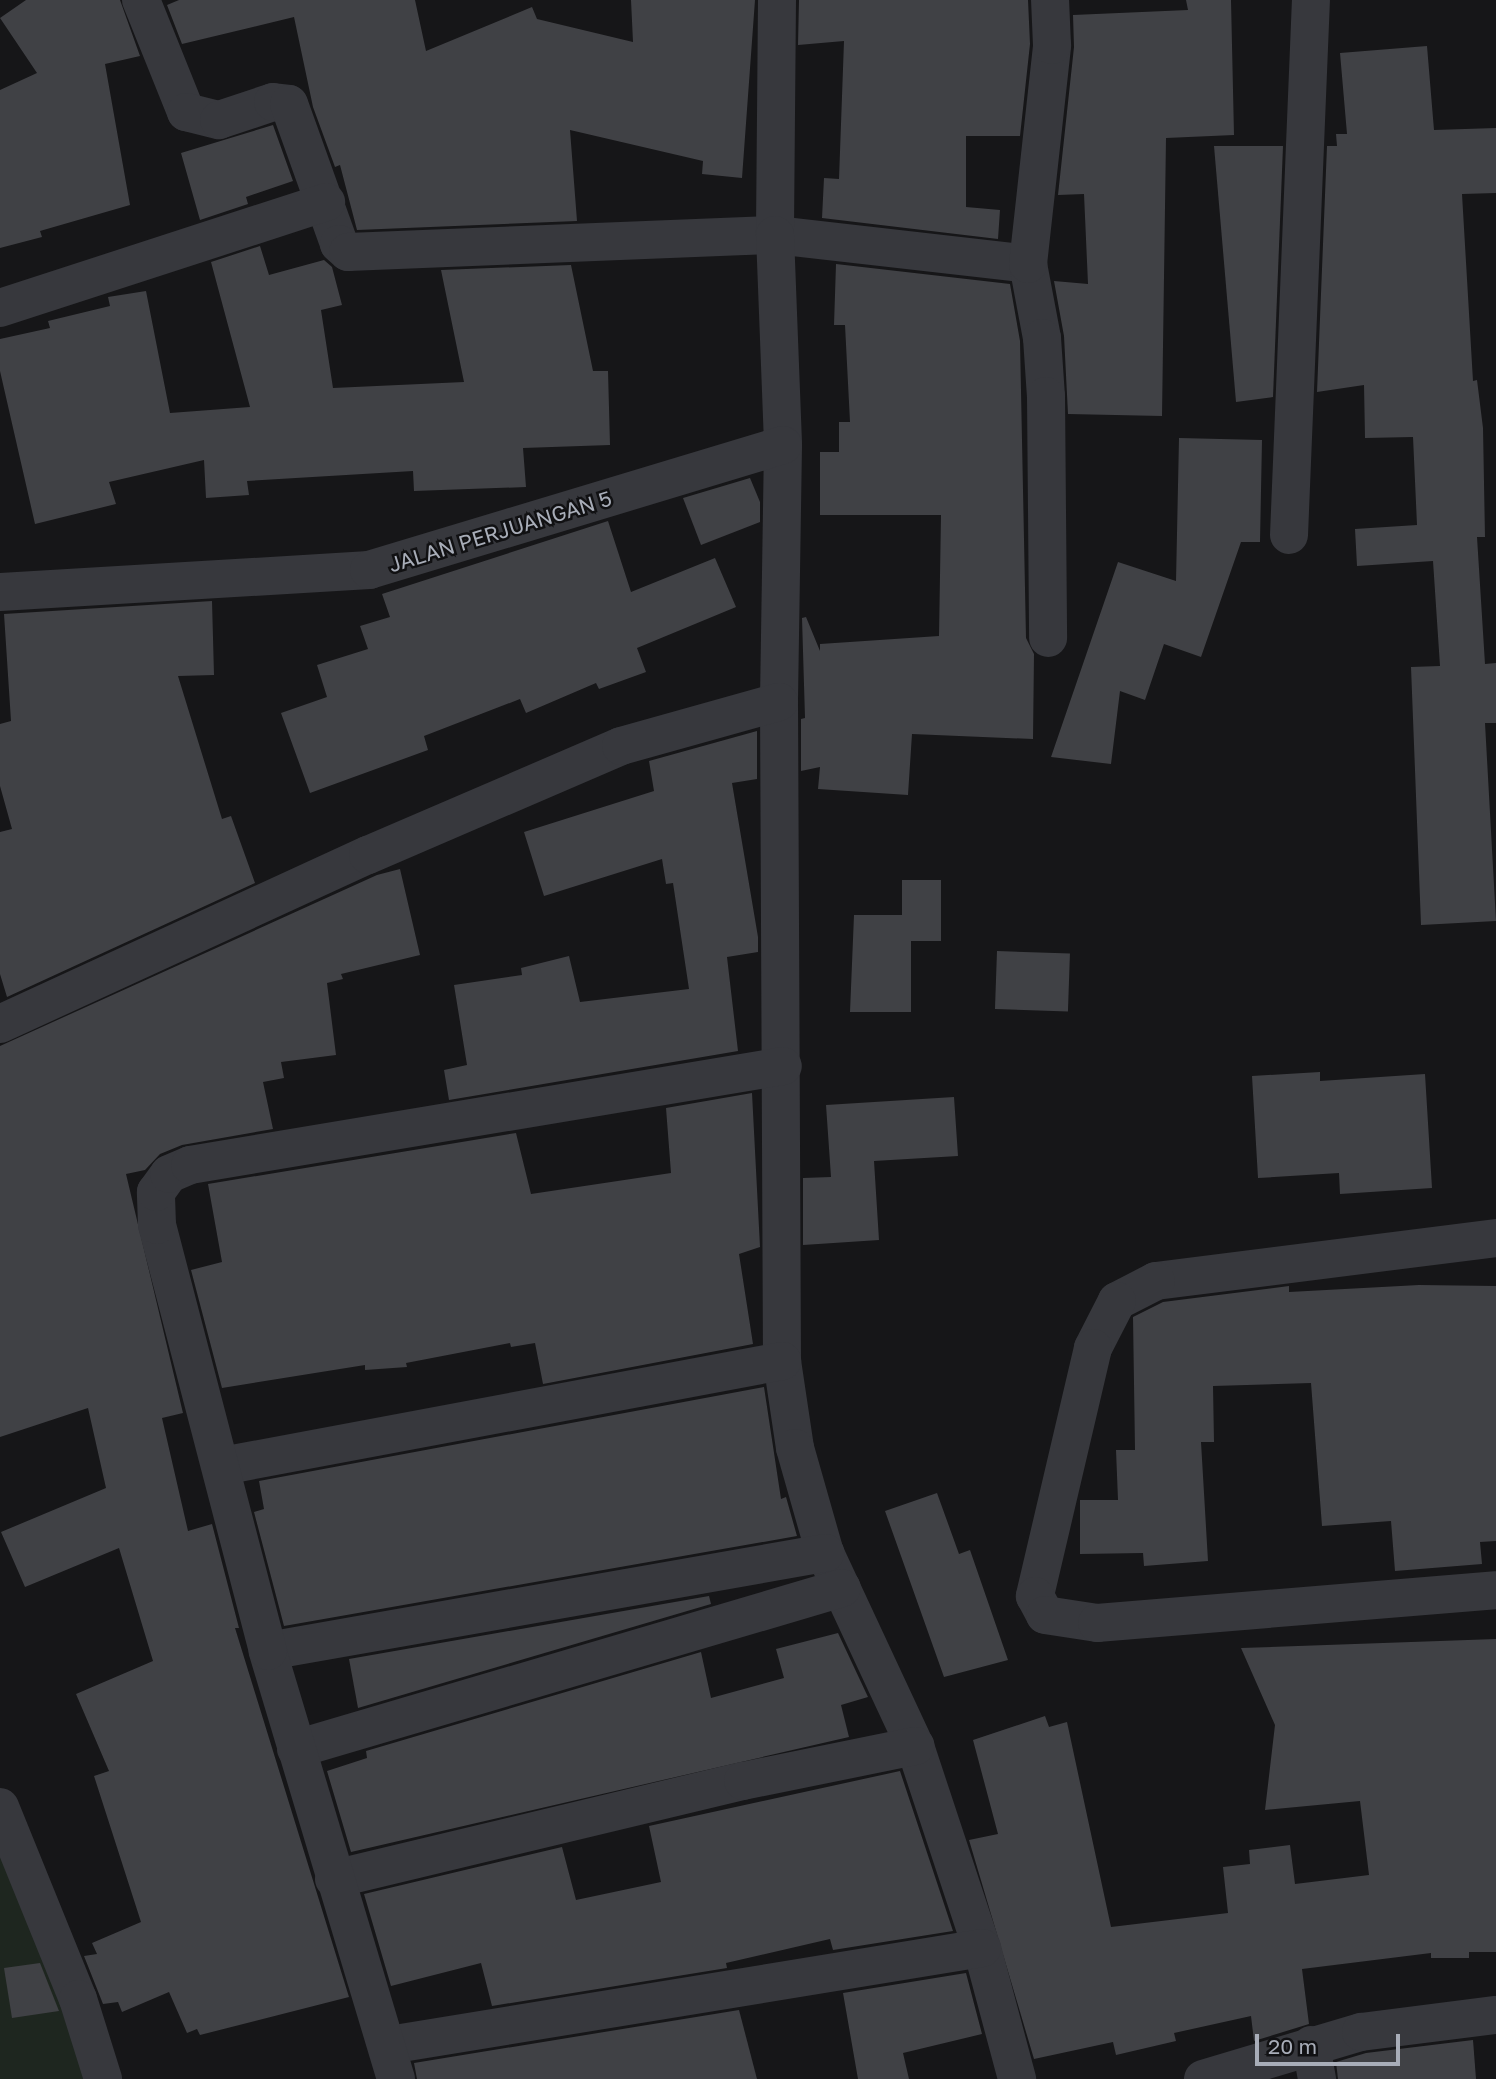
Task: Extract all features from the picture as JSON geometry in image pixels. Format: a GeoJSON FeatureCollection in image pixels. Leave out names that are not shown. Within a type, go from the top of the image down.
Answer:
{"type":"FeatureCollection","features":[{"type":"Feature","properties":{"kind":"street"},"geometry":{"type":"LineString","coordinates":[[141,0],[186,112],[219,120],[273,102],[289,104],[342,249],[365,255],[775,235],[1028,264]]}},
{"type":"Feature","properties":{"kind":"street"},"geometry":{"type":"LineString","coordinates":[[778,0],[775,235],[783,445],[779,702],[783,1066],[782,1361],[795,1448],[825,1553],[915,1746],[982,1948],[1017,2079]]}},
{"type":"Feature","properties":{"kind":"street"},"geometry":{"type":"LineString","coordinates":[[1048,638],[1046,396],[1042,338],[1028,264],[1052,45],[1051,0]]}},
{"type":"Feature","properties":{"kind":"street"},"geometry":{"type":"LineString","coordinates":[[1289,535],[1311,0]]}},
{"type":"Feature","properties":{"kind":"street"},"geometry":{"type":"LineString","coordinates":[[0,308],[326,202]]}},
{"type":"Feature","properties":{"kind":"street","name":"JALAN PERJUANGAN 5"},"geometry":{"type":"LineString","coordinates":[[0,592],[369,570],[783,445]]}},
{"type":"Feature","properties":{"kind":"street"},"geometry":{"type":"LineString","coordinates":[[0,1024],[368,855],[621,746],[779,702]]}},
{"type":"Feature","properties":{"kind":"street"},"geometry":{"type":"LineString","coordinates":[[783,1066],[190,1165],[169,1174],[156,1192],[157,1225],[222,1466],[268,1651],[334,1879],[393,2062],[982,1948]]}},
{"type":"Feature","properties":{"kind":"street"},"geometry":{"type":"LineString","coordinates":[[1496,1238],[1156,1280],[1116,1301],[1093,1348],[1035,1596],[1045,1615],[1097,1623],[1496,1590]]}},
{"type":"Feature","properties":{"kind":"street"},"geometry":{"type":"LineString","coordinates":[[222,1466],[782,1361]]}},
{"type":"Feature","properties":{"kind":"street"},"geometry":{"type":"LineString","coordinates":[[268,1651],[825,1553]]}},
{"type":"Feature","properties":{"kind":"street"},"geometry":{"type":"LineString","coordinates":[[296,1749],[842,1588]]}},
{"type":"Feature","properties":{"kind":"street"},"geometry":{"type":"LineString","coordinates":[[334,1879],[743,1781],[915,1746]]}},
{"type":"Feature","properties":{"kind":"street"},"geometry":{"type":"LineString","coordinates":[[0,1807],[78,1999],[103,2079]]}},
{"type":"Feature","properties":{"kind":"street"},"geometry":{"type":"LineString","coordinates":[[1203,2079],[1314,2062],[1361,2032],[1496,2015]]}},
{"type":"Feature","properties":{"kind":"shaded area"},"geometry":{"type":"Polygon","coordinates":[[[0,1787],[85,2079],[0,2079],[0,1787]]]}},
{"type":"Feature","properties":{"kind":"building"},"geometry":{"type":"Polygon","coordinates":[[[26,0],[120,0],[140,56],[105,64],[130,205],[40,231],[42,237],[0,248],[0,90],[37,73],[0,18],[26,0]]]}},
{"type":"Feature","properties":{"kind":"building"},"geometry":{"type":"Polygon","coordinates":[[[179,0],[415,0],[426,51],[532,7],[537,19],[633,42],[631,0],[755,0],[742,178],[702,174],[703,161],[570,130],[577,221],[357,230],[340,165],[335,167],[313,107],[294,17],[182,44],[167,5],[179,0]]]}},
{"type":"Feature","properties":{"kind":"building"},"geometry":{"type":"Polygon","coordinates":[[[799,0],[1028,0],[1030,44],[1020,136],[966,136],[966,207],[1000,210],[998,239],[822,218],[824,178],[839,179],[844,41],[798,45],[799,0]]]}},
{"type":"Feature","properties":{"kind":"building"},"geometry":{"type":"Polygon","coordinates":[[[1186,0],[1231,0],[1234,135],[1166,138],[1162,416],[1068,414],[1064,336],[1054,281],[1088,284],[1084,194],[1058,195],[1074,47],[1073,15],[1188,10],[1186,0]]]}},
{"type":"Feature","properties":{"kind":"building"},"geometry":{"type":"Polygon","coordinates":[[[1427,46],[1434,130],[1496,128],[1496,193],[1462,194],[1473,381],[1477,380],[1483,428],[1485,537],[1477,537],[1485,664],[1496,663],[1496,723],[1485,723],[1496,921],[1421,925],[1411,667],[1440,666],[1433,561],[1357,566],[1355,529],[1417,525],[1413,437],[1365,438],[1364,385],[1317,392],[1327,146],[1337,146],[1336,134],[1347,134],[1340,53],[1427,46]]]}},
{"type":"Feature","properties":{"kind":"building"},"geometry":{"type":"Polygon","coordinates":[[[273,125],[293,181],[246,197],[248,204],[200,220],[181,153],[273,125]]]}},
{"type":"Feature","properties":{"kind":"building"},"geometry":{"type":"Polygon","coordinates":[[[1214,146],[1283,146],[1273,397],[1236,402],[1214,146]]]}},
{"type":"Feature","properties":{"kind":"building"},"geometry":{"type":"Polygon","coordinates":[[[260,246],[269,275],[324,260],[332,267],[342,305],[321,310],[333,388],[464,382],[441,270],[571,265],[593,371],[608,371],[610,445],[523,448],[526,487],[414,491],[413,471],[247,481],[249,495],[206,498],[204,460],[109,482],[116,504],[35,524],[0,371],[0,339],[50,328],[48,321],[110,306],[108,297],[146,291],[170,413],[250,407],[211,262],[260,246]]]}},
{"type":"Feature","properties":{"kind":"building"},"geometry":{"type":"Polygon","coordinates":[[[836,264],[1010,284],[1020,341],[1026,638],[1034,654],[1033,739],[912,734],[908,795],[818,789],[820,767],[801,771],[801,719],[805,718],[802,618],[806,617],[820,651],[820,644],[939,636],[941,515],[820,515],[820,452],[839,452],[839,422],[850,422],[845,325],[834,325],[836,264]]]}},
{"type":"Feature","properties":{"kind":"building"},"geometry":{"type":"Polygon","coordinates":[[[1179,438],[1262,440],[1260,542],[1241,542],[1201,657],[1164,644],[1145,700],[1120,691],[1111,764],[1051,757],[1118,562],[1176,581],[1179,438]]]}},
{"type":"Feature","properties":{"kind":"building"},"geometry":{"type":"Polygon","coordinates":[[[750,478],[760,502],[760,522],[701,545],[683,498],[750,478]]]}},
{"type":"Feature","properties":{"kind":"building"},"geometry":{"type":"Polygon","coordinates":[[[608,521],[631,592],[715,558],[736,607],[637,648],[646,672],[599,689],[596,683],[526,713],[520,699],[424,736],[428,750],[310,793],[281,713],[327,697],[317,665],[368,649],[360,626],[390,617],[382,594],[608,521]]]}},
{"type":"Feature","properties":{"kind":"building"},"geometry":{"type":"Polygon","coordinates":[[[212,601],[214,675],[178,676],[222,819],[231,816],[255,883],[7,997],[0,974],[0,832],[12,829],[0,786],[0,724],[11,721],[4,614],[212,601]]]}},
{"type":"Feature","properties":{"kind":"building"},"geometry":{"type":"Polygon","coordinates":[[[757,731],[757,779],[732,783],[758,937],[758,952],[727,957],[738,1051],[449,1100],[444,1070],[467,1065],[454,985],[522,975],[521,968],[569,956],[580,1002],[689,989],[673,883],[666,884],[662,859],[544,896],[524,832],[654,791],[649,761],[757,731]]]}},
{"type":"Feature","properties":{"kind":"building"},"geometry":{"type":"Polygon","coordinates":[[[400,869],[420,955],[341,974],[343,979],[327,983],[336,1055],[281,1062],[284,1078],[263,1082],[273,1129],[182,1145],[160,1154],[145,1170],[126,1174],[183,1413],[162,1418],[188,1531],[212,1524],[239,1628],[235,1628],[349,1997],[200,2035],[197,2029],[187,2033],[169,1992],[122,2012],[118,2002],[103,2004],[84,1956],[97,1954],[92,1943],[141,1922],[94,1776],[109,1771],[76,1694],[153,1661],[119,1548],[25,1587],[1,1532],[106,1488],[88,1408],[0,1437],[0,1046],[377,875],[400,869]]]}},
{"type":"Feature","properties":{"kind":"building"},"geometry":{"type":"Polygon","coordinates":[[[902,880],[941,880],[941,941],[911,941],[911,1012],[850,1012],[854,915],[902,915],[902,880]]]}},
{"type":"Feature","properties":{"kind":"building"},"geometry":{"type":"Polygon","coordinates":[[[997,951],[1070,954],[1068,1012],[995,1009],[997,951]]]}},
{"type":"Feature","properties":{"kind":"building"},"geometry":{"type":"Polygon","coordinates":[[[1320,1072],[1320,1081],[1425,1074],[1432,1188],[1340,1194],[1339,1173],[1258,1178],[1252,1076],[1320,1072]]]}},
{"type":"Feature","properties":{"kind":"building"},"geometry":{"type":"Polygon","coordinates":[[[752,1093],[760,1247],[739,1254],[753,1344],[543,1384],[535,1343],[511,1347],[510,1343],[406,1363],[407,1367],[365,1370],[365,1365],[222,1388],[191,1270],[222,1262],[208,1184],[516,1133],[531,1194],[671,1173],[666,1108],[752,1093]]]}},
{"type":"Feature","properties":{"kind":"building"},"geometry":{"type":"Polygon","coordinates":[[[954,1097],[958,1156],[874,1161],[879,1240],[803,1245],[803,1178],[831,1177],[826,1105],[954,1097]]]}},
{"type":"Feature","properties":{"kind":"building"},"geometry":{"type":"Polygon","coordinates":[[[1419,1285],[1496,1286],[1496,1541],[1480,1542],[1482,1564],[1395,1571],[1391,1521],[1322,1526],[1311,1383],[1213,1386],[1214,1442],[1201,1442],[1208,1561],[1144,1566],[1143,1553],[1080,1554],[1080,1500],[1118,1500],[1116,1450],[1135,1450],[1133,1317],[1163,1302],[1289,1286],[1289,1292],[1419,1285]]]}},
{"type":"Feature","properties":{"kind":"building"},"geometry":{"type":"Polygon","coordinates":[[[764,1387],[781,1499],[786,1497],[797,1536],[284,1626],[254,1512],[264,1509],[259,1481],[764,1387]]]}},
{"type":"Feature","properties":{"kind":"building"},"geometry":{"type":"Polygon","coordinates":[[[937,1493],[959,1554],[970,1550],[1008,1660],[944,1677],[885,1511],[937,1493]]]}},
{"type":"Feature","properties":{"kind":"building"},"geometry":{"type":"Polygon","coordinates":[[[709,1596],[711,1604],[358,1708],[349,1659],[709,1596]]]}},
{"type":"Feature","properties":{"kind":"building"},"geometry":{"type":"Polygon","coordinates":[[[838,1633],[868,1697],[841,1705],[849,1737],[351,1852],[327,1771],[367,1758],[366,1751],[701,1652],[711,1698],[784,1678],[776,1649],[838,1633]]]}},
{"type":"Feature","properties":{"kind":"building"},"geometry":{"type":"Polygon","coordinates":[[[1496,1639],[1496,1952],[1469,1952],[1469,1958],[1431,1958],[1431,1953],[1302,1969],[1309,2024],[1254,2041],[1251,2016],[1174,2033],[1176,2041],[1116,2055],[1113,2042],[1034,2059],[969,1840],[998,1834],[973,1740],[1045,1716],[1049,1727],[1067,1722],[1111,1927],[1228,1913],[1223,1867],[1250,1864],[1249,1850],[1290,1845],[1295,1884],[1369,1875],[1360,1801],[1265,1810],[1275,1725],[1241,1648],[1496,1639]]]}},
{"type":"Feature","properties":{"kind":"building"},"geometry":{"type":"Polygon","coordinates":[[[900,1771],[953,1931],[833,1950],[830,1939],[726,1963],[727,1968],[492,2006],[481,1963],[391,1986],[364,1894],[562,1847],[576,1900],[661,1882],[649,1826],[900,1771]]]}},
{"type":"Feature","properties":{"kind":"building"},"geometry":{"type":"Polygon","coordinates":[[[40,1963],[59,2011],[12,2018],[4,1968],[40,1963]]]}},
{"type":"Feature","properties":{"kind":"building"},"geometry":{"type":"Polygon","coordinates":[[[966,1973],[982,2034],[903,2053],[909,2079],[858,2079],[843,1993],[966,1973]]]}},
{"type":"Feature","properties":{"kind":"building"},"geometry":{"type":"Polygon","coordinates":[[[739,2010],[757,2079],[417,2079],[414,2063],[739,2010]]]}},
{"type":"Feature","properties":{"kind":"building"},"geometry":{"type":"Polygon","coordinates":[[[1473,2040],[1476,2079],[1338,2079],[1336,2062],[1366,2053],[1473,2040]]]}}]}
